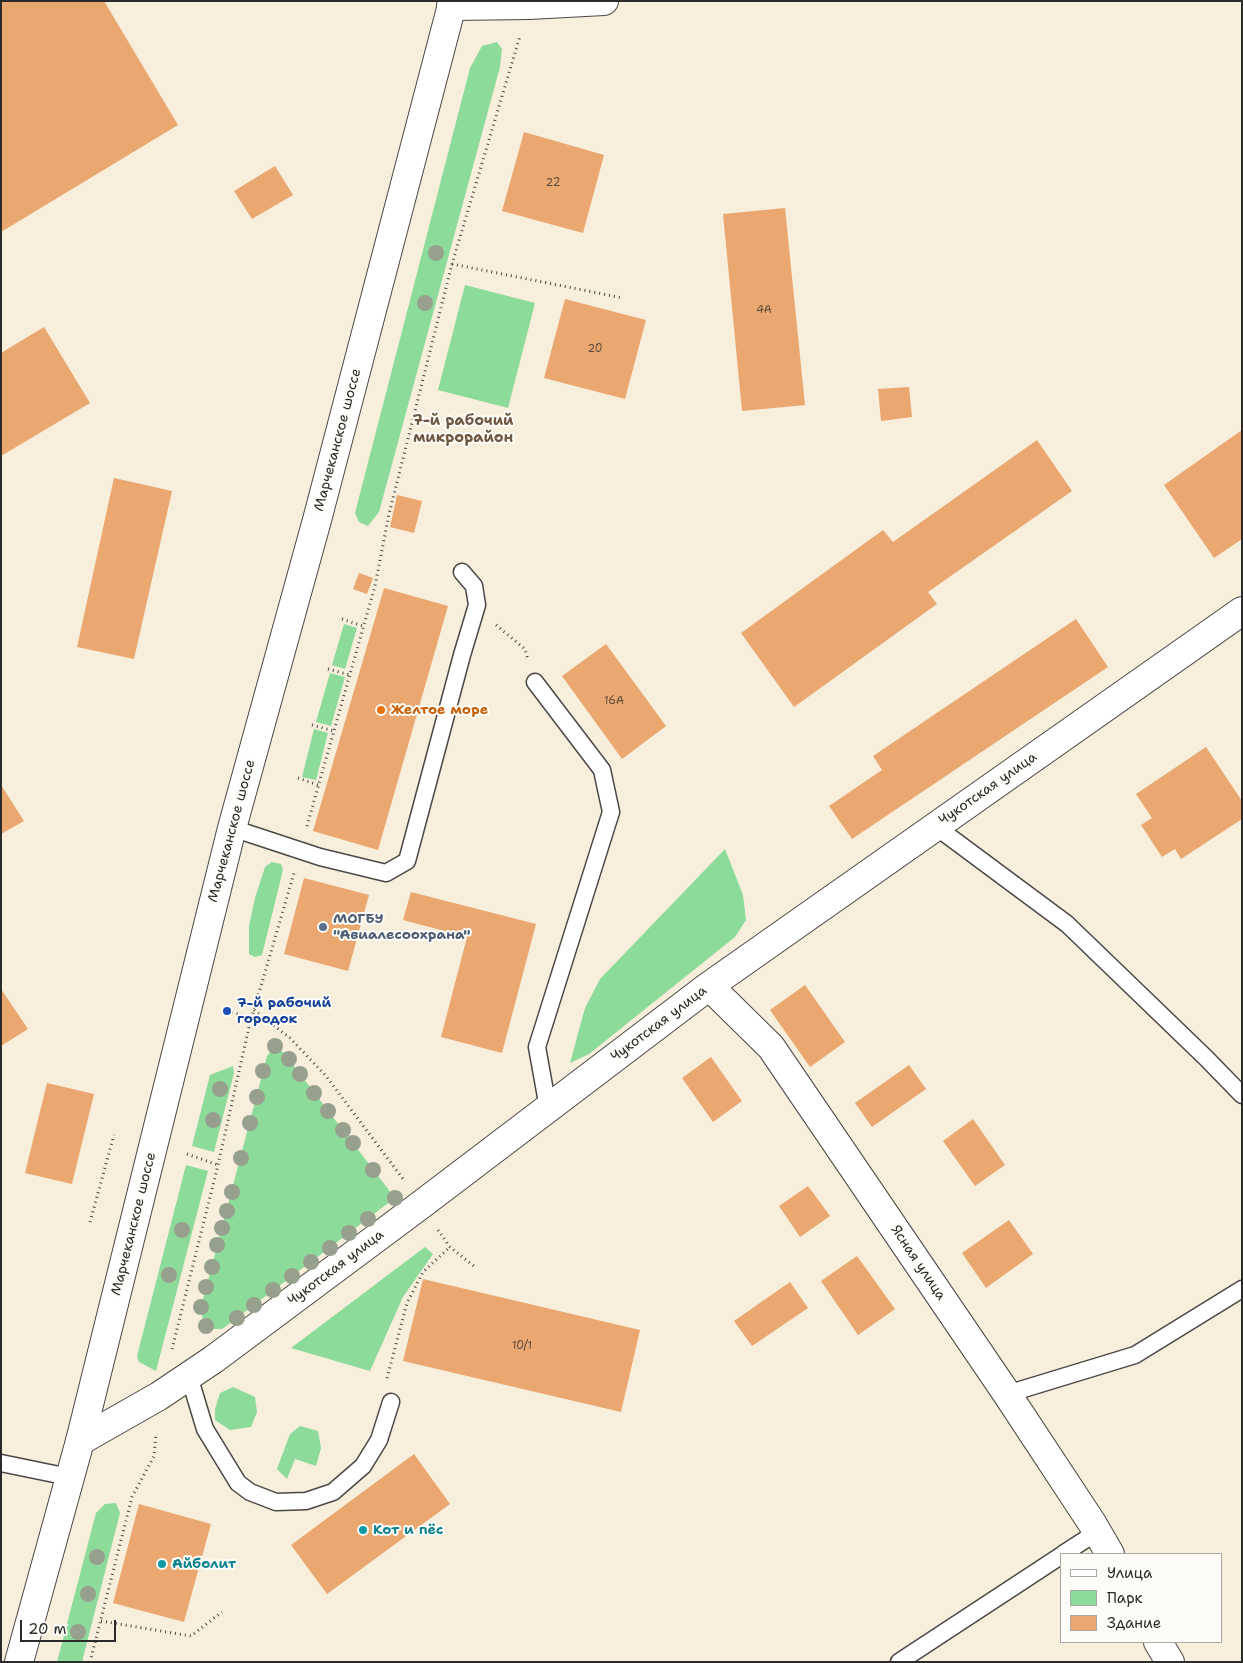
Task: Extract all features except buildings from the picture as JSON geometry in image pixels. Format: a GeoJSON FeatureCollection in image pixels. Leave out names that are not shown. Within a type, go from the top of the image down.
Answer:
{"type":"FeatureCollection","features":[{"type":"Feature","properties":{"kind":"street"},"geometry":{"type":"LineString","coordinates":[[452,4],[604,1]]}},
{"type":"Feature","properties":{"kind":"street","name":"Марчеканское шоссе"},"geometry":{"type":"LineString","coordinates":[[19,1662],[80,1441],[232,828],[317,520],[452,4]]}},
{"type":"Feature","properties":{"kind":"street","name":"Чукотская улица"},"geometry":{"type":"LineString","coordinates":[[80,1441],[160,1396],[222,1353],[709,986],[1242,611]]}},
{"type":"Feature","properties":{"kind":"street","name":"Ясная улица"},"geometry":{"type":"LineString","coordinates":[[709,986],[771,1047],[1007,1394],[1103,1543]]}},
{"type":"Feature","properties":{"kind":"street"},"geometry":{"type":"LineString","coordinates":[[1159,1643],[1170,1662]]}},
{"type":"Feature","properties":{"kind":"lane"},"geometry":{"type":"LineString","coordinates":[[232,828],[320,857],[386,873],[407,861],[462,655],[477,608],[474,586],[462,572]]}},
{"type":"Feature","properties":{"kind":"lane"},"geometry":{"type":"LineString","coordinates":[[535,682],[602,770],[611,812],[537,1047],[548,1108]]}},
{"type":"Feature","properties":{"kind":"lane"},"geometry":{"type":"LineString","coordinates":[[935,826],[1067,924],[1242,1095]]}},
{"type":"Feature","properties":{"kind":"lane"},"geometry":{"type":"LineString","coordinates":[[1007,1394],[1135,1355],[1242,1289]]}},
{"type":"Feature","properties":{"kind":"lane"},"geometry":{"type":"LineString","coordinates":[[189,1376],[204,1429],[238,1483],[250,1492],[276,1502],[306,1501],[333,1492],[362,1466],[378,1440],[391,1402]]}},
{"type":"Feature","properties":{"kind":"lane"},"geometry":{"type":"LineString","coordinates":[[1,1463],[69,1477]]}},
{"type":"Feature","properties":{"kind":"lane"},"geometry":{"type":"LineString","coordinates":[[1069,1553],[1103,1543]]}},
{"type":"Feature","properties":{"kind":"lane"},"geometry":{"type":"LineString","coordinates":[[899,1662],[1060,1556]]}},
{"type":"Feature","properties":{"kind":"path"},"geometry":{"type":"LineString","coordinates":[[90,1662],[132,1497],[154,1456],[160,1396],[218,1165],[250,1018],[254,1010],[375,586],[389,514],[452,264],[530,3]]}},
{"type":"Feature","properties":{"kind":"path"},"geometry":{"type":"LineString","coordinates":[[452,264],[623,298]]}},
{"type":"Feature","properties":{"kind":"path"},"geometry":{"type":"LineString","coordinates":[[477,608],[525,648],[535,682]]}},
{"type":"Feature","properties":{"kind":"path"},"geometry":{"type":"LineString","coordinates":[[342,619],[363,626]]}},
{"type":"Feature","properties":{"kind":"path"},"geometry":{"type":"LineString","coordinates":[[328,669],[350,675]]}},
{"type":"Feature","properties":{"kind":"path"},"geometry":{"type":"LineString","coordinates":[[312,725],[334,731]]}},
{"type":"Feature","properties":{"kind":"path"},"geometry":{"type":"LineString","coordinates":[[298,778],[318,785]]}},
{"type":"Feature","properties":{"kind":"path"},"geometry":{"type":"LineString","coordinates":[[254,1010],[290,1038],[326,1076],[422,1204],[450,1247],[475,1267]]}},
{"type":"Feature","properties":{"kind":"path"},"geometry":{"type":"LineString","coordinates":[[227,1011],[250,1018]]}},
{"type":"Feature","properties":{"kind":"path"},"geometry":{"type":"LineString","coordinates":[[90,1222],[114,1135]]}},
{"type":"Feature","properties":{"kind":"path"},"geometry":{"type":"LineString","coordinates":[[187,1154],[218,1165]]}},
{"type":"Feature","properties":{"kind":"path"},"geometry":{"type":"LineString","coordinates":[[386,1382],[407,1303],[423,1272],[450,1247]]}},
{"type":"Feature","properties":{"kind":"path"},"geometry":{"type":"LineString","coordinates":[[100,1621],[190,1636],[222,1612]]}},
{"type":"Feature","properties":{"kind":"green space"},"geometry":{"type":"Polygon","coordinates":[[[497,42],[502,49],[500,67],[379,512],[368,526],[359,522],[355,513],[470,68],[482,46],[497,42]]]}},
{"type":"Feature","properties":{"kind":"green space"},"geometry":{"type":"Polygon","coordinates":[[[465,285],[535,303],[508,408],[438,390],[465,285]]]}},
{"type":"Feature","properties":{"kind":"green space"},"geometry":{"type":"Polygon","coordinates":[[[344,624],[357,628],[345,669],[332,665],[344,624]]]}},
{"type":"Feature","properties":{"kind":"green space"},"geometry":{"type":"Polygon","coordinates":[[[330,673],[345,677],[331,726],[316,722],[330,673]]]}},
{"type":"Feature","properties":{"kind":"green space"},"geometry":{"type":"Polygon","coordinates":[[[314,729],[328,733],[316,780],[302,777],[314,729]]]}},
{"type":"Feature","properties":{"kind":"green space"},"geometry":{"type":"Polygon","coordinates":[[[725,849],[743,895],[746,920],[735,937],[589,1054],[570,1063],[585,1008],[600,979],[725,849]]]}},
{"type":"Feature","properties":{"kind":"green space"},"geometry":{"type":"Polygon","coordinates":[[[272,862],[281,864],[283,870],[262,955],[255,957],[249,954],[249,926],[255,898],[265,867],[272,862]]]}},
{"type":"Feature","properties":{"kind":"green space"},"geometry":{"type":"Polygon","coordinates":[[[275,1046],[284,1053],[395,1198],[225,1327],[222,1329],[208,1329],[203,1321],[201,1307],[267,1056],[275,1046]]]}},
{"type":"Feature","properties":{"kind":"green space"},"geometry":{"type":"Polygon","coordinates":[[[233,1066],[234,1073],[214,1152],[192,1146],[210,1075],[233,1066]]]}},
{"type":"Feature","properties":{"kind":"green space"},"geometry":{"type":"Polygon","coordinates":[[[186,1165],[208,1171],[156,1371],[139,1362],[137,1356],[186,1165]]]}},
{"type":"Feature","properties":{"kind":"green space"},"geometry":{"type":"Polygon","coordinates":[[[425,1247],[433,1254],[403,1297],[370,1371],[291,1348],[425,1247]]]}},
{"type":"Feature","properties":{"kind":"green space"},"geometry":{"type":"Polygon","coordinates":[[[233,1387],[255,1397],[257,1412],[251,1427],[230,1430],[215,1420],[215,1409],[220,1393],[233,1387]]]}},
{"type":"Feature","properties":{"kind":"green space"},"geometry":{"type":"Polygon","coordinates":[[[300,1426],[318,1431],[321,1448],[316,1466],[295,1459],[287,1479],[277,1469],[290,1434],[300,1426]]]}},
{"type":"Feature","properties":{"kind":"green space"},"geometry":{"type":"Polygon","coordinates":[[[116,1503],[120,1513],[82,1662],[57,1662],[96,1513],[105,1504],[116,1503]]]}},
{"type":"Feature","properties":{"kind":"place","name":"Желтое море"},"geometry":{"type":"Point","coordinates":[381,710]}},
{"type":"Feature","properties":{"kind":"place","name":"МОГБУ \"Авиалесоохрана\""},"geometry":{"type":"Point","coordinates":[323,927]}},
{"type":"Feature","properties":{"kind":"place","name":"7-й рабочий городок"},"geometry":{"type":"Point","coordinates":[227,1011]}},
{"type":"Feature","properties":{"kind":"place","name":"Кот и пёс"},"geometry":{"type":"Point","coordinates":[363,1530]}},
{"type":"Feature","properties":{"kind":"place","name":"Айболит"},"geometry":{"type":"Point","coordinates":[162,1564]}},
{"type":"Feature","properties":{"kind":"district","name":"7-й рабочий микрорайон"},"geometry":{"type":"Point","coordinates":[463,430]}}]}
